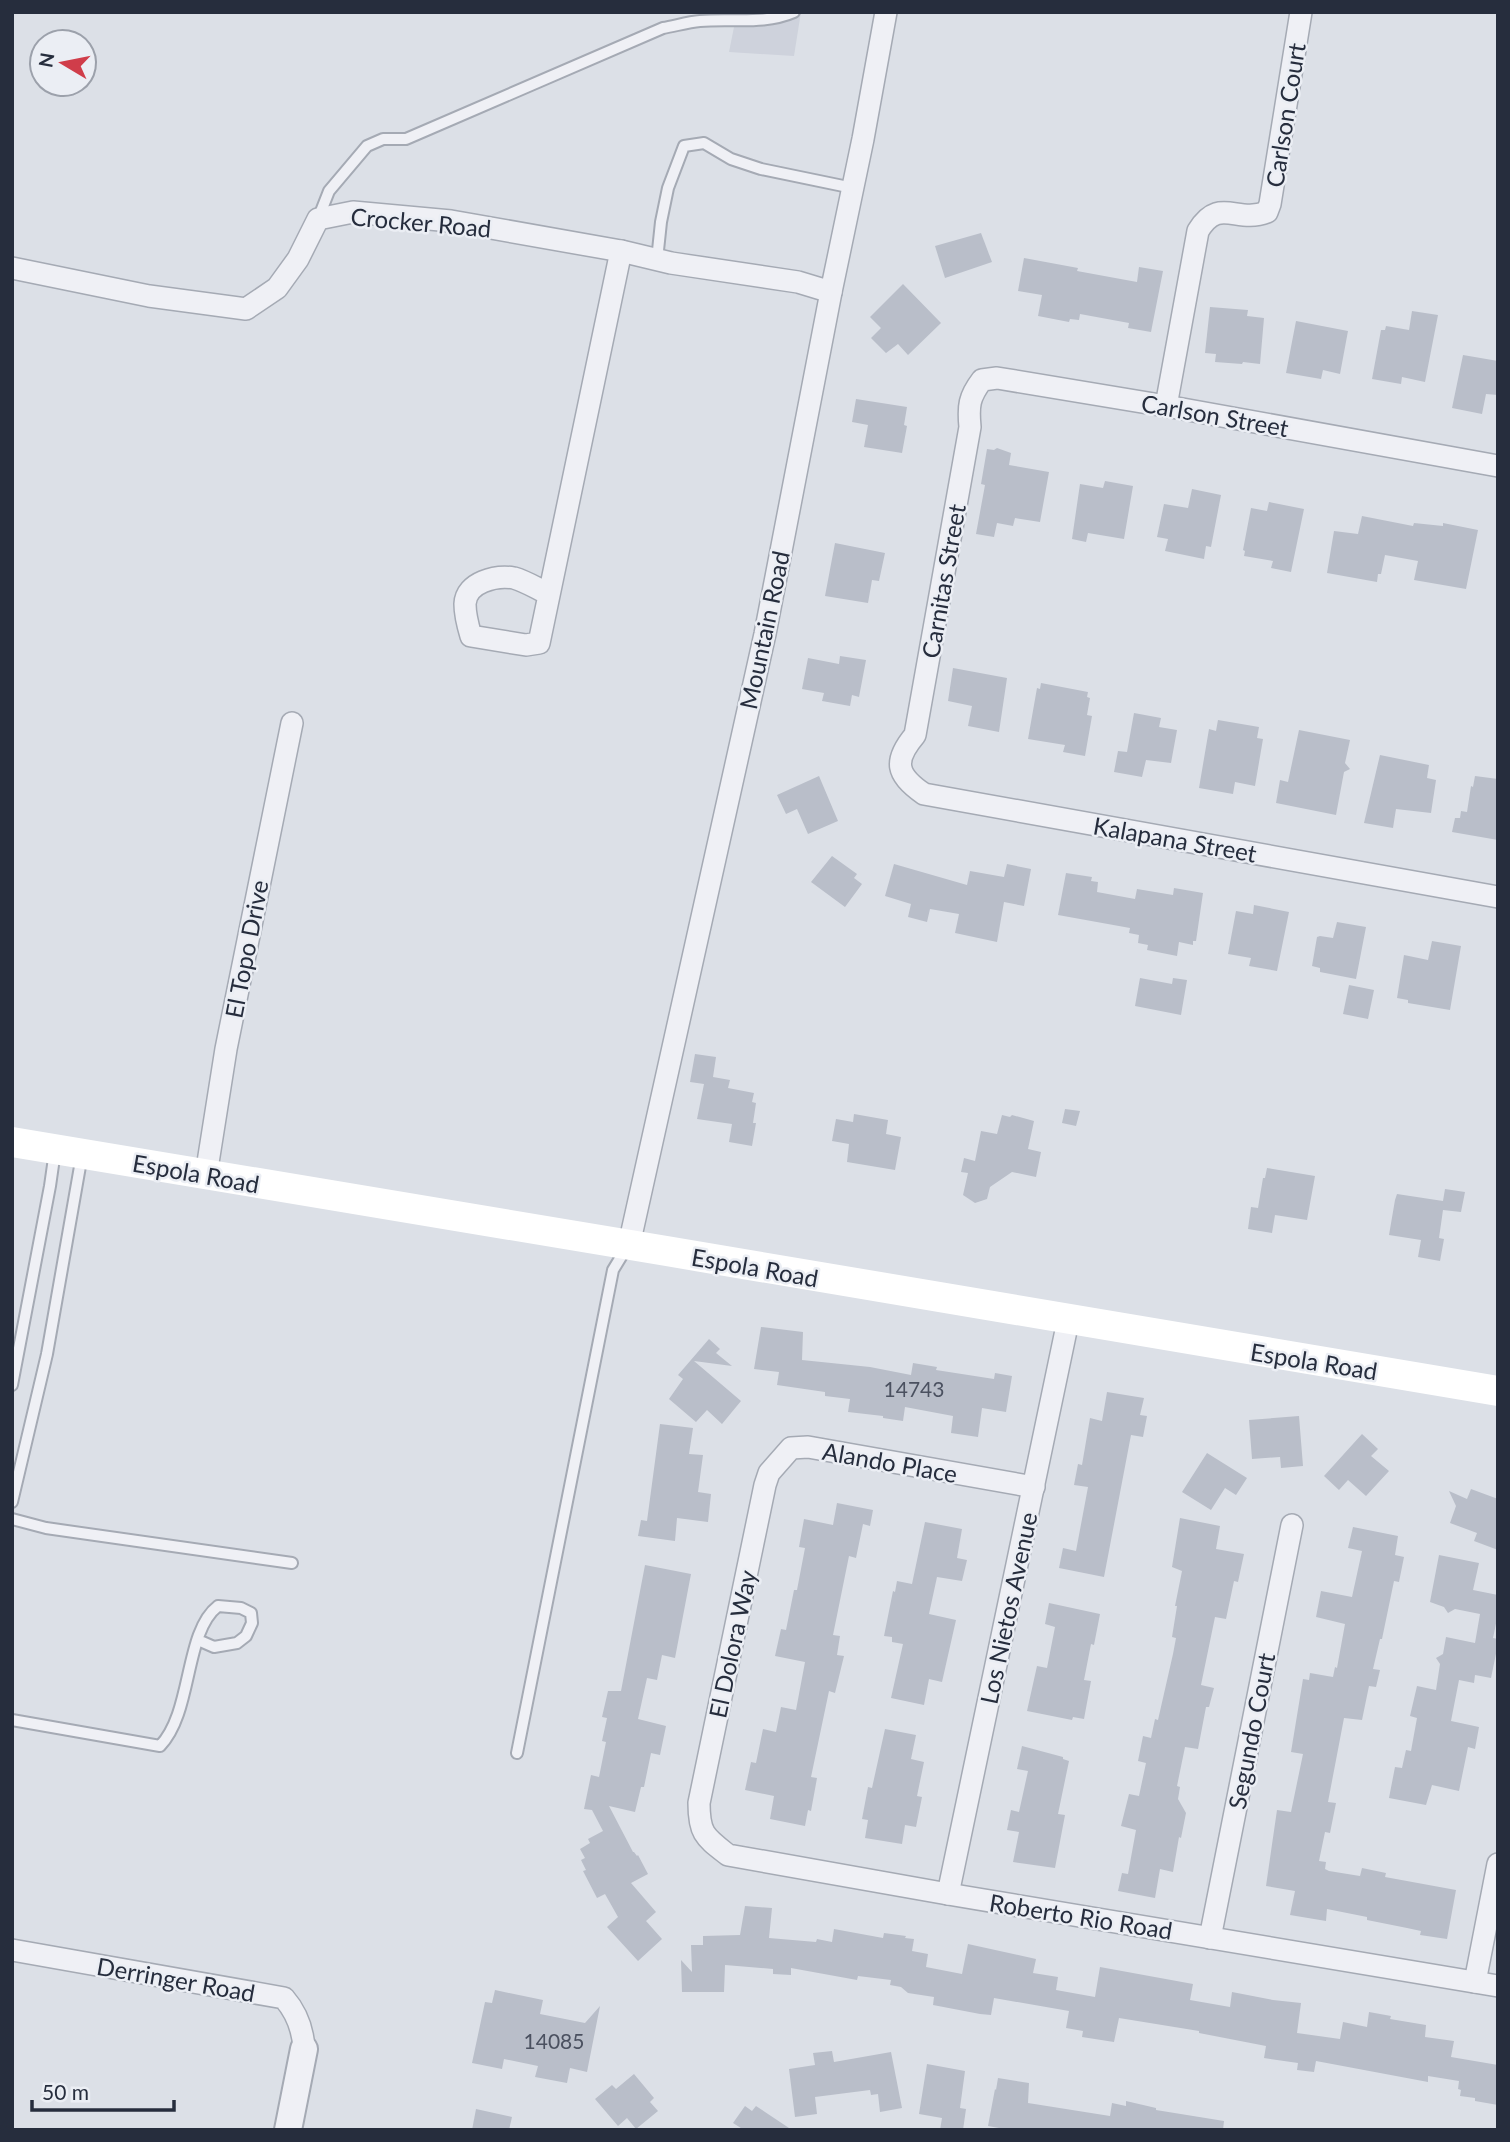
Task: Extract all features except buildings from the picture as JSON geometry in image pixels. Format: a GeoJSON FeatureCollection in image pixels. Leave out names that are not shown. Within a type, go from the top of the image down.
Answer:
{"type":"FeatureCollection","features":[{"type":"Feature","properties":{"kind":"main road","name":"Espola Road"},"geometry":{"type":"LineString","coordinates":[[12,1142],[1498,1391]]}},
{"type":"Feature","properties":{"kind":"street","name":"Mountain Road"},"geometry":{"type":"LineString","coordinates":[[629,1245],[765,635],[886,12]]}},
{"type":"Feature","properties":{"kind":"street","name":"Carlson Court"},"geometry":{"type":"LineString","coordinates":[[1166,406],[1198,231],[1206,218],[1219,212],[1254,217],[1267,212],[1270,204],[1301,12]]}},
{"type":"Feature","properties":{"kind":"street","name":"Crocker Road"},"geometry":{"type":"LineString","coordinates":[[12,268],[149,296],[246,309],[277,288],[298,259],[318,219],[353,212],[451,221],[621,251],[657,260],[797,282],[831,292]]}},
{"type":"Feature","properties":{"kind":"street"},"geometry":{"type":"LineString","coordinates":[[549,594],[621,251]]}},
{"type":"Feature","properties":{"kind":"street","name":"Carlson Street"},"geometry":{"type":"LineString","coordinates":[[970,427],[972,394],[982,380],[997,378],[1498,466]]}},
{"type":"Feature","properties":{"kind":"street","name":"Carnitas Street"},"geometry":{"type":"LineString","coordinates":[[915,735],[970,427]]}},
{"type":"Feature","properties":{"kind":"street","name":"El Topo Drive"},"geometry":{"type":"LineString","coordinates":[[206,1175],[226,1049],[292,723]]}},
{"type":"Feature","properties":{"kind":"street","name":"Kalapana Street"},"geometry":{"type":"LineString","coordinates":[[915,735],[903,749],[900,764],[907,783],[924,794],[1498,897]]}},
{"type":"Feature","properties":{"kind":"street","name":"Los Nietos Avenue"},"geometry":{"type":"LineString","coordinates":[[948,1894],[1068,1321]]}},
{"type":"Feature","properties":{"kind":"street","name":"Alando Place"},"geometry":{"type":"LineString","coordinates":[[765,1485],[769,1473],[791,1448],[808,1447],[1034,1487]]}},
{"type":"Feature","properties":{"kind":"street","name":"El Dolora Way"},"geometry":{"type":"LineString","coordinates":[[699,1803],[765,1485]]}},
{"type":"Feature","properties":{"kind":"street","name":"Segundo Court"},"geometry":{"type":"LineString","coordinates":[[1210,1938],[1292,1525]]}},
{"type":"Feature","properties":{"kind":"street","name":"Roberto Rio Road"},"geometry":{"type":"LineString","coordinates":[[699,1803],[699,1819],[705,1836],[728,1855],[1498,1986]]}},
{"type":"Feature","properties":{"kind":"street"},"geometry":{"type":"LineString","coordinates":[[1475,1982],[1498,1864]]}},
{"type":"Feature","properties":{"kind":"street","name":"Derringer Road"},"geometry":{"type":"LineString","coordinates":[[12,1950],[284,1998],[293,2008],[303,2032],[304,2049]]}},
{"type":"Feature","properties":{"kind":"street"},"geometry":{"type":"LineString","coordinates":[[288,2130],[304,2049]]}},
{"type":"Feature","properties":{"kind":"lane"},"geometry":{"type":"LineString","coordinates":[[318,219],[329,191],[367,146],[383,139],[406,139],[663,28],[700,21],[749,21],[793,12]]}},
{"type":"Feature","properties":{"kind":"lane"},"geometry":{"type":"LineString","coordinates":[[657,260],[668,188],[684,146],[704,143],[731,159],[761,169],[853,188]]}},
{"type":"Feature","properties":{"kind":"lane"},"geometry":{"type":"LineString","coordinates":[[12,1385],[50,1186],[69,1151]]}},
{"type":"Feature","properties":{"kind":"lane"},"geometry":{"type":"LineString","coordinates":[[12,1503],[47,1354],[69,1151]]}},
{"type":"Feature","properties":{"kind":"lane"},"geometry":{"type":"LineString","coordinates":[[517,1753],[613,1270],[629,1245]]}},
{"type":"Feature","properties":{"kind":"lane"},"geometry":{"type":"LineString","coordinates":[[12,1518],[46,1528],[292,1563]]}},
{"type":"Feature","properties":{"kind":"lane"},"geometry":{"type":"LineString","coordinates":[[12,1720],[160,1746],[170,1736],[182,1702],[198,1640],[207,1614],[218,1606],[241,1608],[251,1613],[252,1623],[246,1636],[237,1643],[214,1647],[198,1640]]}},
{"type":"Feature","properties":{"kind":"shaded area"},"geometry":{"type":"Polygon","coordinates":[[[737,12],[801,12],[794,56],[729,52],[737,12]]]}}]}
